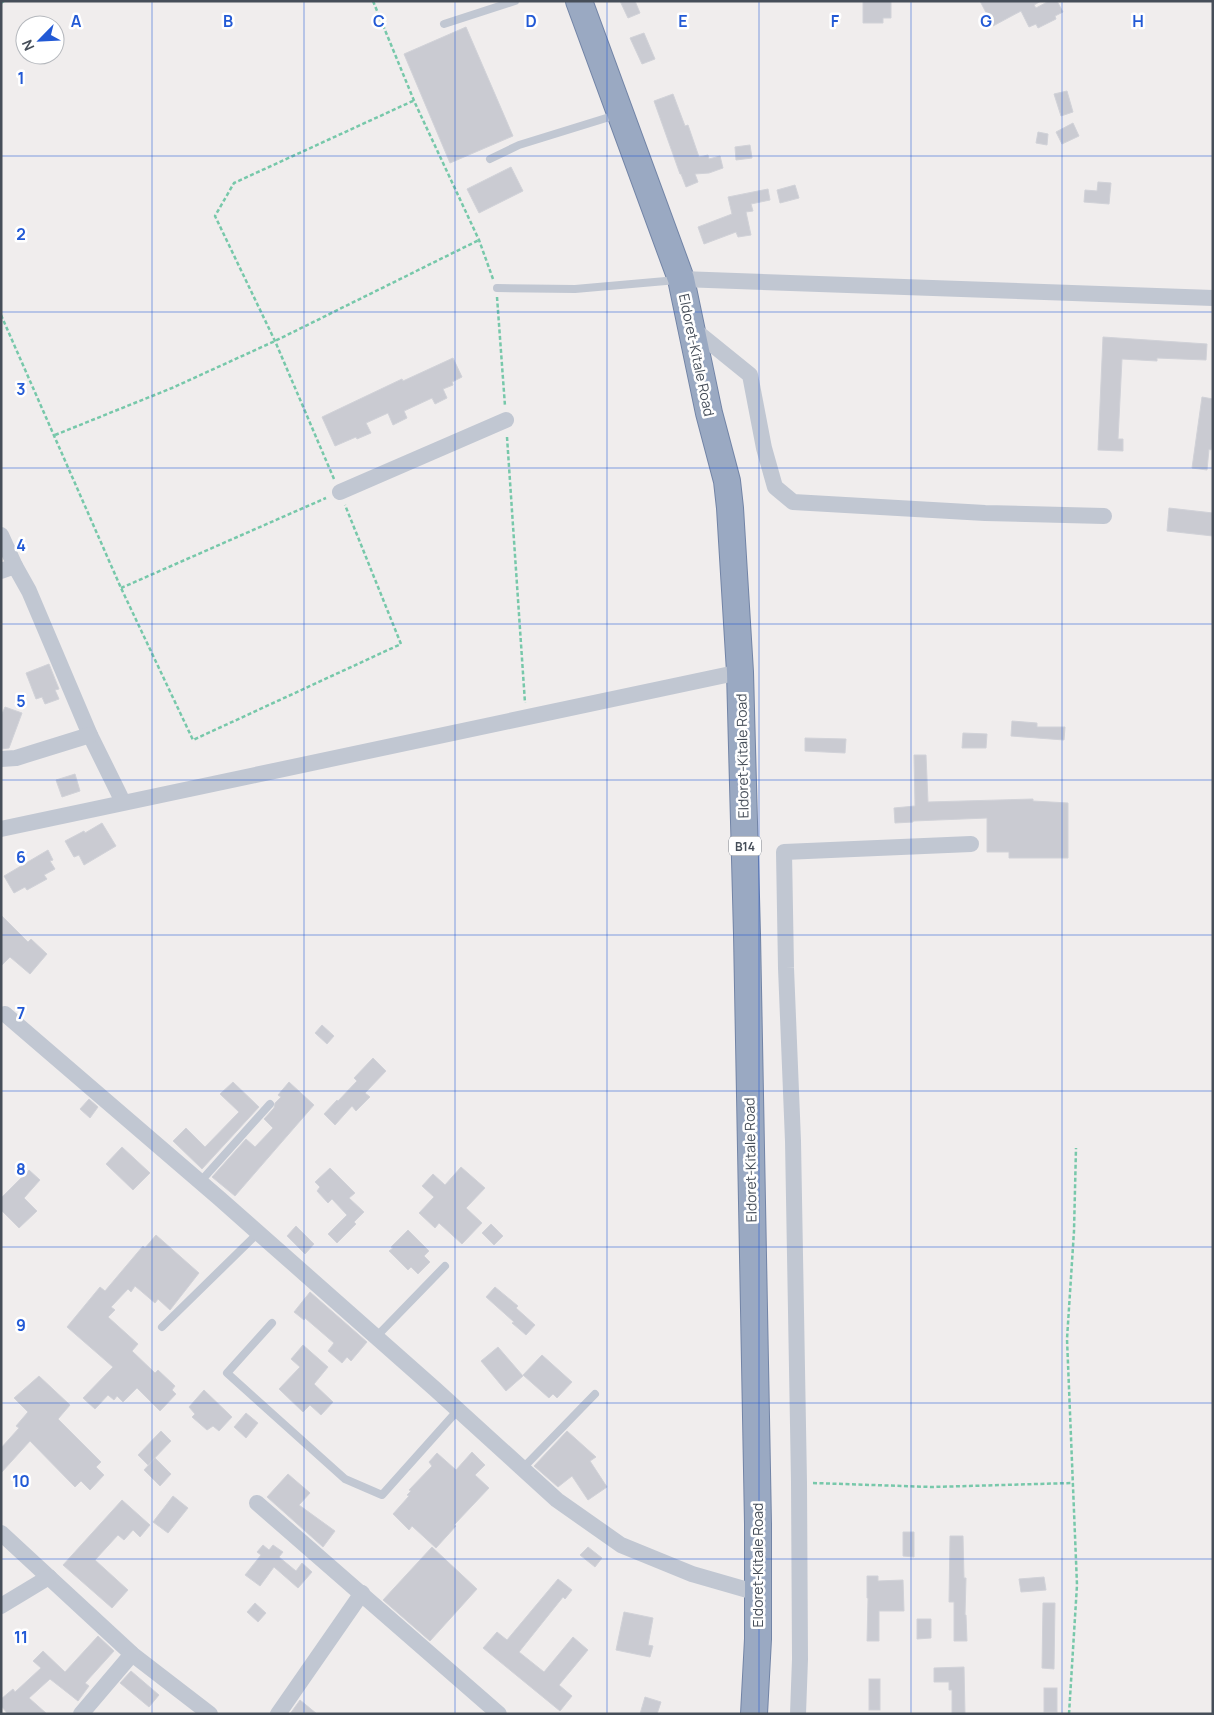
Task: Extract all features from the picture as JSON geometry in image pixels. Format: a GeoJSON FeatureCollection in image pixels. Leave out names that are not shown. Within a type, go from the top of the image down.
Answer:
{"type":"FeatureCollection","features":[{"type":"Feature","properties":{"kind":"highway","name":"Eldoret-Kitale Road"},"geometry":{"type":"LineString","coordinates":[[578,1],[681,279],[709,413],[727,481],[738,605],[747,934],[758,1524],[758,1639],[754,1714]]}},
{"type":"Feature","properties":{"kind":"street"},"geometry":{"type":"LineString","coordinates":[[681,279],[1213,298]]}},
{"type":"Feature","properties":{"kind":"street"},"geometry":{"type":"LineString","coordinates":[[692,328],[750,375],[764,448],[775,487],[793,502],[985,513],[1104,516]]}},
{"type":"Feature","properties":{"kind":"street"},"geometry":{"type":"LineString","coordinates":[[340,492],[506,420]]}},
{"type":"Feature","properties":{"kind":"street"},"geometry":{"type":"LineString","coordinates":[[1,535],[8,569],[29,591],[90,735],[123,802]]}},
{"type":"Feature","properties":{"kind":"street"},"geometry":{"type":"LineString","coordinates":[[1,828],[740,672]]}},
{"type":"Feature","properties":{"kind":"street"},"geometry":{"type":"LineString","coordinates":[[1,759],[16,758],[90,735]]}},
{"type":"Feature","properties":{"kind":"street"},"geometry":{"type":"LineString","coordinates":[[798,1714],[800,1659],[799,1482],[793,1141],[786,968],[784,852],[971,844]]}},
{"type":"Feature","properties":{"kind":"street"},"geometry":{"type":"LineString","coordinates":[[6,1014],[376,1337],[557,1500],[621,1545],[692,1574],[758,1593]]}},
{"type":"Feature","properties":{"kind":"street"},"geometry":{"type":"LineString","coordinates":[[257,1503],[499,1714]]}},
{"type":"Feature","properties":{"kind":"street"},"geometry":{"type":"LineString","coordinates":[[1,1533],[132,1654],[210,1714]]}},
{"type":"Feature","properties":{"kind":"street"},"geometry":{"type":"LineString","coordinates":[[1,1606],[49,1577]]}},
{"type":"Feature","properties":{"kind":"street"},"geometry":{"type":"LineString","coordinates":[[278,1714],[362,1593]]}},
{"type":"Feature","properties":{"kind":"street"},"geometry":{"type":"LineString","coordinates":[[81,1714],[132,1654]]}},
{"type":"Feature","properties":{"kind":"lane"},"geometry":{"type":"LineString","coordinates":[[444,24],[515,1]]}},
{"type":"Feature","properties":{"kind":"lane"},"geometry":{"type":"LineString","coordinates":[[490,159],[519,146],[620,114]]}},
{"type":"Feature","properties":{"kind":"lane"},"geometry":{"type":"LineString","coordinates":[[497,288],[575,289],[681,279]]}},
{"type":"Feature","properties":{"kind":"lane"},"geometry":{"type":"LineString","coordinates":[[200,1182],[270,1104]]}},
{"type":"Feature","properties":{"kind":"lane"},"geometry":{"type":"LineString","coordinates":[[162,1327],[258,1233]]}},
{"type":"Feature","properties":{"kind":"lane"},"geometry":{"type":"LineString","coordinates":[[376,1337],[445,1266]]}},
{"type":"Feature","properties":{"kind":"lane"},"geometry":{"type":"LineString","coordinates":[[272,1323],[227,1373],[345,1479],[382,1496],[458,1410]]}},
{"type":"Feature","properties":{"kind":"lane"},"geometry":{"type":"LineString","coordinates":[[522,1469],[594,1394]]}},
{"type":"Feature","properties":{"kind":"path"},"geometry":{"type":"LineString","coordinates":[[373,1],[415,104],[478,240],[497,288],[526,717]]}},
{"type":"Feature","properties":{"kind":"path"},"geometry":{"type":"LineString","coordinates":[[1,315],[121,588],[193,740],[401,644],[340,492],[275,341],[215,216],[234,183],[415,100]]}},
{"type":"Feature","properties":{"kind":"path"},"geometry":{"type":"LineString","coordinates":[[55,435],[172,388],[275,341],[478,240]]}},
{"type":"Feature","properties":{"kind":"path"},"geometry":{"type":"LineString","coordinates":[[121,588],[340,492]]}},
{"type":"Feature","properties":{"kind":"path"},"geometry":{"type":"LineString","coordinates":[[1069,1714],[1077,1585],[1067,1339],[1074,1231],[1076,1148]]}},
{"type":"Feature","properties":{"kind":"path"},"geometry":{"type":"LineString","coordinates":[[799,1482],[932,1487],[1072,1483]]}},
{"type":"Feature","properties":{"kind":"building"},"geometry":{"type":"Polygon","coordinates":[[[620,1],[635,1],[640,13],[628,18],[620,1]]]}},
{"type":"Feature","properties":{"kind":"building"},"geometry":{"type":"Polygon","coordinates":[[[863,1],[891,1],[891,18],[883,18],[883,23],[863,23],[863,1]]]}},
{"type":"Feature","properties":{"kind":"building"},"geometry":{"type":"Polygon","coordinates":[[[980,1],[1041,1],[1034,5],[1036,8],[1049,1],[1057,1],[1063,12],[1055,16],[1056,19],[1038,28],[1036,24],[1029,27],[1021,11],[993,26],[980,1]]]}},
{"type":"Feature","properties":{"kind":"building"},"geometry":{"type":"Polygon","coordinates":[[[466,27],[513,136],[450,163],[404,54],[466,27]]]}},
{"type":"Feature","properties":{"kind":"building"},"geometry":{"type":"Polygon","coordinates":[[[644,33],[655,59],[642,64],[630,38],[644,33]]]}},
{"type":"Feature","properties":{"kind":"building"},"geometry":{"type":"Polygon","coordinates":[[[1067,91],[1073,112],[1061,116],[1054,94],[1067,91]]]}},
{"type":"Feature","properties":{"kind":"building"},"geometry":{"type":"Polygon","coordinates":[[[673,94],[685,126],[688,125],[699,157],[708,155],[709,159],[720,156],[723,168],[709,173],[695,174],[698,182],[686,187],[654,101],[673,94]]]}},
{"type":"Feature","properties":{"kind":"building"},"geometry":{"type":"Polygon","coordinates":[[[1073,123],[1079,136],[1062,144],[1056,132],[1073,123]]]}},
{"type":"Feature","properties":{"kind":"building"},"geometry":{"type":"Polygon","coordinates":[[[1038,132],[1048,134],[1047,145],[1036,143],[1038,132]]]}},
{"type":"Feature","properties":{"kind":"building"},"geometry":{"type":"Polygon","coordinates":[[[750,145],[752,158],[736,160],[735,147],[750,145]]]}},
{"type":"Feature","properties":{"kind":"building"},"geometry":{"type":"Polygon","coordinates":[[[511,167],[523,191],[479,213],[467,189],[511,167]]]}},
{"type":"Feature","properties":{"kind":"building"},"geometry":{"type":"Polygon","coordinates":[[[1098,182],[1111,183],[1109,204],[1084,202],[1085,190],[1097,191],[1098,182]]]}},
{"type":"Feature","properties":{"kind":"building"},"geometry":{"type":"Polygon","coordinates":[[[795,185],[799,198],[780,203],[777,190],[795,185]]]}},
{"type":"Feature","properties":{"kind":"building"},"geometry":{"type":"Polygon","coordinates":[[[768,189],[770,200],[751,204],[753,211],[746,212],[751,235],[738,237],[736,232],[704,244],[698,227],[732,214],[728,197],[768,189]]]}},
{"type":"Feature","properties":{"kind":"building"},"geometry":{"type":"Polygon","coordinates":[[[1103,337],[1207,344],[1206,360],[1157,358],[1157,361],[1122,359],[1118,439],[1123,439],[1123,451],[1098,450],[1103,337]]]}},
{"type":"Feature","properties":{"kind":"building"},"geometry":{"type":"Polygon","coordinates":[[[453,358],[462,377],[452,382],[453,385],[443,389],[447,398],[435,404],[432,398],[404,411],[407,418],[393,425],[388,413],[366,423],[371,433],[335,446],[322,417],[402,379],[403,381],[453,358]]]}},
{"type":"Feature","properties":{"kind":"building"},"geometry":{"type":"Polygon","coordinates":[[[1202,397],[1213,399],[1213,437],[1211,450],[1209,449],[1207,470],[1192,468],[1202,397]]]}},
{"type":"Feature","properties":{"kind":"building"},"geometry":{"type":"Polygon","coordinates":[[[1169,508],[1213,513],[1213,536],[1167,531],[1169,508]]]}},
{"type":"Feature","properties":{"kind":"building"},"geometry":{"type":"Polygon","coordinates":[[[49,664],[59,689],[55,690],[59,699],[45,704],[42,697],[36,699],[26,673],[49,664]]]}},
{"type":"Feature","properties":{"kind":"building"},"geometry":{"type":"Polygon","coordinates":[[[5,707],[22,713],[9,748],[1,749],[1,716],[5,707]]]}},
{"type":"Feature","properties":{"kind":"building"},"geometry":{"type":"Polygon","coordinates":[[[1012,721],[1037,723],[1037,727],[1065,727],[1064,740],[1011,736],[1012,721]]]}},
{"type":"Feature","properties":{"kind":"building"},"geometry":{"type":"Polygon","coordinates":[[[963,733],[987,734],[986,748],[962,748],[963,733]]]}},
{"type":"Feature","properties":{"kind":"building"},"geometry":{"type":"Polygon","coordinates":[[[805,738],[846,739],[845,753],[805,751],[805,738]]]}},
{"type":"Feature","properties":{"kind":"building"},"geometry":{"type":"Polygon","coordinates":[[[914,755],[926,755],[928,802],[1033,799],[1033,801],[1068,803],[1068,858],[1009,858],[1009,852],[987,852],[987,818],[895,823],[894,808],[915,806],[914,755]]]}},
{"type":"Feature","properties":{"kind":"building"},"geometry":{"type":"Polygon","coordinates":[[[75,774],[80,791],[62,797],[56,780],[75,774]]]}},
{"type":"Feature","properties":{"kind":"building"},"geometry":{"type":"Polygon","coordinates":[[[102,823],[116,846],[84,865],[79,855],[74,857],[65,841],[84,831],[85,833],[102,823]]]}},
{"type":"Feature","properties":{"kind":"building"},"geometry":{"type":"Polygon","coordinates":[[[48,850],[53,860],[50,861],[55,869],[44,875],[47,879],[27,890],[25,887],[14,893],[4,876],[48,850]]]}},
{"type":"Feature","properties":{"kind":"building"},"geometry":{"type":"Polygon","coordinates":[[[1,915],[28,942],[31,939],[47,954],[30,974],[10,957],[1,966],[1,915]]]}},
{"type":"Feature","properties":{"kind":"building"},"geometry":{"type":"Polygon","coordinates":[[[322,1025],[334,1036],[327,1044],[315,1033],[322,1025]]]}},
{"type":"Feature","properties":{"kind":"building"},"geometry":{"type":"Polygon","coordinates":[[[373,1058],[386,1071],[365,1093],[370,1097],[356,1111],[352,1106],[335,1125],[324,1114],[357,1081],[354,1078],[373,1058]]]}},
{"type":"Feature","properties":{"kind":"building"},"geometry":{"type":"Polygon","coordinates":[[[233,1082],[259,1107],[202,1169],[173,1141],[186,1128],[205,1147],[239,1112],[220,1094],[233,1082]]]}},
{"type":"Feature","properties":{"kind":"building"},"geometry":{"type":"Polygon","coordinates":[[[289,1082],[314,1105],[235,1196],[212,1177],[246,1139],[255,1147],[273,1128],[264,1119],[274,1108],[275,1103],[281,1097],[278,1095],[289,1082]]]}},
{"type":"Feature","properties":{"kind":"building"},"geometry":{"type":"Polygon","coordinates":[[[89,1099],[98,1107],[90,1118],[80,1109],[89,1099]]]}},
{"type":"Feature","properties":{"kind":"building"},"geometry":{"type":"Polygon","coordinates":[[[122,1147],[150,1173],[133,1190],[106,1164],[122,1147]]]}},
{"type":"Feature","properties":{"kind":"building"},"geometry":{"type":"Polygon","coordinates":[[[461,1167],[485,1188],[466,1208],[482,1223],[462,1244],[439,1223],[435,1228],[419,1213],[434,1197],[422,1186],[433,1174],[445,1185],[461,1167]]]}},
{"type":"Feature","properties":{"kind":"building"},"geometry":{"type":"Polygon","coordinates":[[[330,1168],[355,1193],[349,1198],[364,1212],[354,1222],[356,1224],[337,1243],[328,1234],[347,1215],[332,1199],[328,1203],[317,1191],[320,1187],[315,1182],[330,1168]]]}},
{"type":"Feature","properties":{"kind":"building"},"geometry":{"type":"Polygon","coordinates":[[[29,1170],[40,1180],[24,1198],[37,1211],[19,1228],[1,1210],[1,1198],[29,1170]]]}},
{"type":"Feature","properties":{"kind":"building"},"geometry":{"type":"Polygon","coordinates":[[[491,1224],[503,1236],[494,1245],[482,1233],[491,1224]]]}},
{"type":"Feature","properties":{"kind":"building"},"geometry":{"type":"Polygon","coordinates":[[[296,1226],[314,1244],[305,1254],[287,1236],[296,1226]]]}},
{"type":"Feature","properties":{"kind":"building"},"geometry":{"type":"Polygon","coordinates":[[[408,1230],[429,1251],[424,1256],[430,1262],[418,1274],[411,1267],[408,1270],[389,1251],[408,1230]]]}},
{"type":"Feature","properties":{"kind":"building"},"geometry":{"type":"Polygon","coordinates":[[[156,1235],[199,1273],[170,1310],[158,1299],[155,1303],[135,1286],[131,1292],[128,1289],[111,1307],[115,1310],[108,1317],[138,1344],[132,1351],[155,1373],[158,1370],[175,1386],[172,1390],[176,1394],[160,1411],[137,1388],[123,1402],[117,1396],[114,1400],[108,1395],[95,1409],[83,1398],[113,1367],[67,1327],[100,1287],[105,1291],[143,1246],[145,1248],[156,1235]]]}},
{"type":"Feature","properties":{"kind":"building"},"geometry":{"type":"Polygon","coordinates":[[[495,1287],[518,1306],[516,1308],[535,1325],[526,1335],[486,1297],[495,1287]]]}},
{"type":"Feature","properties":{"kind":"building"},"geometry":{"type":"Polygon","coordinates":[[[310,1292],[367,1342],[351,1361],[347,1357],[342,1363],[328,1351],[334,1343],[305,1318],[304,1320],[294,1312],[310,1292]]]}},
{"type":"Feature","properties":{"kind":"building"},"geometry":{"type":"Polygon","coordinates":[[[303,1345],[328,1367],[314,1384],[333,1402],[321,1415],[310,1405],[303,1412],[279,1389],[300,1367],[291,1359],[303,1345]]]}},
{"type":"Feature","properties":{"kind":"building"},"geometry":{"type":"Polygon","coordinates":[[[498,1347],[523,1376],[506,1391],[481,1361],[498,1347]]]}},
{"type":"Feature","properties":{"kind":"building"},"geometry":{"type":"Polygon","coordinates":[[[542,1355],[572,1382],[557,1398],[553,1394],[549,1398],[523,1375],[542,1355]]]}},
{"type":"Feature","properties":{"kind":"building"},"geometry":{"type":"Polygon","coordinates":[[[39,1376],[70,1405],[58,1419],[101,1462],[96,1467],[104,1475],[90,1490],[81,1481],[75,1487],[30,1441],[1,1473],[1,1448],[19,1428],[16,1426],[28,1412],[14,1398],[39,1376]]]}},
{"type":"Feature","properties":{"kind":"building"},"geometry":{"type":"Polygon","coordinates":[[[204,1390],[232,1417],[219,1431],[213,1426],[207,1430],[192,1417],[195,1414],[189,1407],[204,1390]]]}},
{"type":"Feature","properties":{"kind":"building"},"geometry":{"type":"Polygon","coordinates":[[[246,1413],[258,1423],[246,1438],[234,1427],[246,1413]]]}},
{"type":"Feature","properties":{"kind":"building"},"geometry":{"type":"Polygon","coordinates":[[[161,1431],[171,1441],[148,1465],[138,1455],[161,1431]]]}},
{"type":"Feature","properties":{"kind":"building"},"geometry":{"type":"Polygon","coordinates":[[[567,1431],[596,1457],[590,1461],[607,1487],[588,1500],[572,1476],[558,1487],[534,1466],[567,1431]]]}},
{"type":"Feature","properties":{"kind":"building"},"geometry":{"type":"Polygon","coordinates":[[[472,1452],[485,1465],[475,1475],[489,1488],[454,1525],[456,1526],[436,1548],[412,1526],[409,1530],[393,1514],[409,1496],[407,1495],[411,1491],[409,1490],[432,1466],[429,1462],[437,1453],[456,1470],[472,1452]]]}},
{"type":"Feature","properties":{"kind":"building"},"geometry":{"type":"Polygon","coordinates":[[[155,1458],[171,1474],[160,1486],[144,1470],[155,1458]]]}},
{"type":"Feature","properties":{"kind":"building"},"geometry":{"type":"Polygon","coordinates":[[[288,1474],[310,1493],[299,1505],[335,1531],[323,1547],[267,1497],[288,1474]]]}},
{"type":"Feature","properties":{"kind":"building"},"geometry":{"type":"Polygon","coordinates":[[[173,1496],[188,1508],[168,1533],[153,1522],[173,1496]]]}},
{"type":"Feature","properties":{"kind":"building"},"geometry":{"type":"Polygon","coordinates":[[[122,1500],[150,1525],[140,1537],[133,1530],[124,1540],[118,1535],[95,1560],[128,1590],[112,1608],[63,1565],[122,1500]]]}},
{"type":"Feature","properties":{"kind":"building"},"geometry":{"type":"Polygon","coordinates":[[[903,1532],[914,1532],[914,1557],[903,1556],[903,1532]]]}},
{"type":"Feature","properties":{"kind":"building"},"geometry":{"type":"Polygon","coordinates":[[[950,1536],[963,1536],[967,1641],[954,1641],[954,1602],[949,1602],[950,1536]]]}},
{"type":"Feature","properties":{"kind":"building"},"geometry":{"type":"Polygon","coordinates":[[[263,1545],[269,1550],[273,1545],[283,1552],[279,1557],[296,1571],[302,1563],[312,1572],[298,1588],[274,1567],[260,1586],[245,1575],[261,1555],[257,1552],[263,1545]]]}},
{"type":"Feature","properties":{"kind":"building"},"geometry":{"type":"Polygon","coordinates":[[[432,1547],[477,1589],[430,1641],[383,1600],[432,1547]]]}},
{"type":"Feature","properties":{"kind":"building"},"geometry":{"type":"Polygon","coordinates":[[[588,1547],[602,1558],[595,1567],[580,1555],[588,1547]]]}},
{"type":"Feature","properties":{"kind":"building"},"geometry":{"type":"Polygon","coordinates":[[[867,1576],[878,1576],[878,1581],[903,1580],[904,1611],[879,1611],[879,1641],[867,1641],[867,1576]]]}},
{"type":"Feature","properties":{"kind":"building"},"geometry":{"type":"Polygon","coordinates":[[[1044,1577],[1046,1590],[1021,1592],[1019,1579],[1044,1577]]]}},
{"type":"Feature","properties":{"kind":"building"},"geometry":{"type":"Polygon","coordinates":[[[558,1579],[572,1590],[565,1599],[563,1597],[519,1652],[544,1672],[573,1637],[588,1650],[559,1685],[572,1696],[560,1711],[483,1648],[497,1632],[507,1640],[558,1579]]]}},
{"type":"Feature","properties":{"kind":"building"},"geometry":{"type":"Polygon","coordinates":[[[255,1603],[266,1613],[258,1622],[247,1612],[255,1603]]]}},
{"type":"Feature","properties":{"kind":"building"},"geometry":{"type":"Polygon","coordinates":[[[1043,1603],[1055,1603],[1054,1669],[1042,1668],[1043,1603]]]}},
{"type":"Feature","properties":{"kind":"building"},"geometry":{"type":"Polygon","coordinates":[[[624,1612],[653,1618],[648,1645],[653,1646],[650,1657],[616,1650],[624,1612]]]}},
{"type":"Feature","properties":{"kind":"building"},"geometry":{"type":"Polygon","coordinates":[[[917,1619],[931,1619],[931,1638],[917,1639],[917,1619]]]}},
{"type":"Feature","properties":{"kind":"building"},"geometry":{"type":"Polygon","coordinates":[[[98,1636],[114,1651],[85,1683],[89,1686],[78,1701],[50,1679],[29,1698],[47,1714],[8,1714],[1,1706],[1,1699],[13,1689],[15,1692],[41,1668],[33,1661],[43,1651],[65,1672],[98,1636]]]}},
{"type":"Feature","properties":{"kind":"building"},"geometry":{"type":"Polygon","coordinates":[[[964,1667],[965,1714],[952,1714],[952,1690],[949,1690],[949,1682],[934,1682],[934,1668],[964,1667]]]}},
{"type":"Feature","properties":{"kind":"building"},"geometry":{"type":"Polygon","coordinates":[[[131,1671],[159,1695],[149,1707],[120,1683],[131,1671]]]}},
{"type":"Feature","properties":{"kind":"building"},"geometry":{"type":"Polygon","coordinates":[[[869,1679],[880,1679],[880,1710],[869,1710],[869,1679]]]}},
{"type":"Feature","properties":{"kind":"building"},"geometry":{"type":"Polygon","coordinates":[[[1044,1688],[1057,1688],[1057,1712],[1044,1712],[1044,1688]]]}},
{"type":"Feature","properties":{"kind":"building"},"geometry":{"type":"Polygon","coordinates":[[[645,1697],[661,1702],[657,1714],[640,1714],[645,1697]]]}},
{"type":"Feature","properties":{"kind":"building"},"geometry":{"type":"Polygon","coordinates":[[[300,1700],[317,1714],[290,1714],[300,1700]]]}}]}
